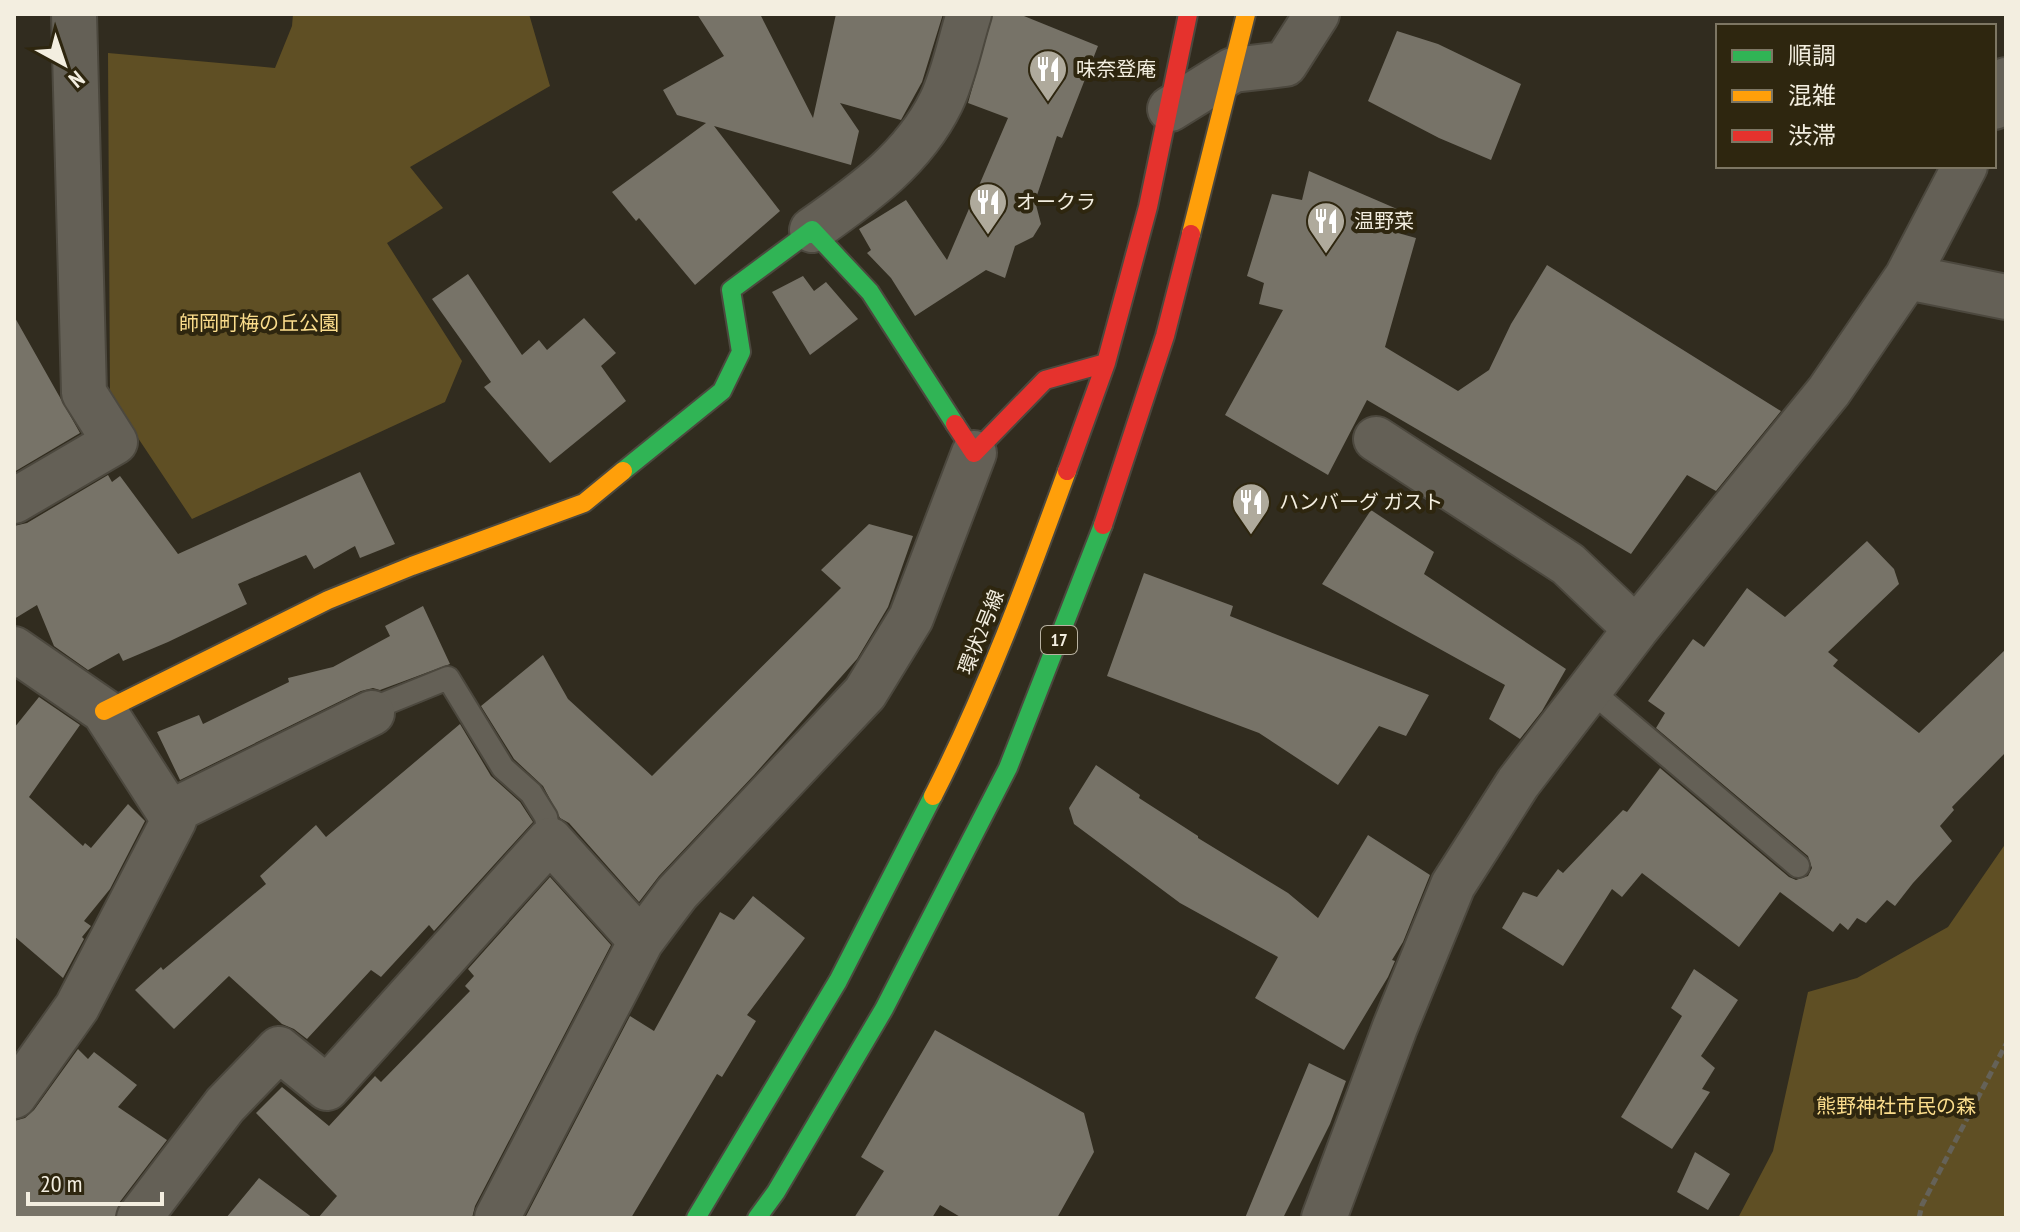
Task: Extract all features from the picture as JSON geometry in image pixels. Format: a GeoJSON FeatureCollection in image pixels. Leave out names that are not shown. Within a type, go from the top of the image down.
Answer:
{"type":"FeatureCollection","features":[{"type":"Feature","properties":{"kind":"main road","name":"環状2号線"},"geometry":{"type":"LineString","coordinates":[[696,1218],[838,981],[961,741],[1037,553],[1106,363],[1148,207],[1188,14]]}},
{"type":"Feature","properties":{"kind":"main road","name":"17"},"geometry":{"type":"LineString","coordinates":[[757,1218],[776,1192],[884,1009],[1008,768],[1094,553],[1165,336],[1246,14]]}},
{"type":"Feature","properties":{"kind":"main road"},"geometry":{"type":"LineString","coordinates":[[104,711],[328,600],[584,503],[722,391],[741,352],[731,290],[812,230],[870,292],[974,453],[1045,380],[1106,363]]}},
{"type":"Feature","properties":{"kind":"street"},"geometry":{"type":"LineString","coordinates":[[14,501],[115,442],[84,393],[74,14]]}},
{"type":"Feature","properties":{"kind":"street"},"geometry":{"type":"LineString","coordinates":[[812,230],[867,190],[915,146],[942,100],[969,14]]}},
{"type":"Feature","properties":{"kind":"street"},"geometry":{"type":"LineString","coordinates":[[1170,109],[1233,70],[1285,64],[1317,14]]}},
{"type":"Feature","properties":{"kind":"street"},"geometry":{"type":"LineString","coordinates":[[1996,102],[2006,80]]}},
{"type":"Feature","properties":{"kind":"street"},"geometry":{"type":"LineString","coordinates":[[1324,1218],[1395,1027],[1453,885],[1518,783],[1589,689],[1829,391],[1907,277],[1964,168]]}},
{"type":"Feature","properties":{"kind":"street"},"geometry":{"type":"LineString","coordinates":[[1907,277],[2006,297]]}},
{"type":"Feature","properties":{"kind":"street"},"geometry":{"type":"LineString","coordinates":[[1376,439],[1568,564],[1636,629]]}},
{"type":"Feature","properties":{"kind":"street"},"geometry":{"type":"LineString","coordinates":[[497,1218],[641,941],[677,893],[865,693],[911,618],[974,453]]}},
{"type":"Feature","properties":{"kind":"street"},"geometry":{"type":"LineString","coordinates":[[14,1096],[77,1007],[174,820],[104,711],[18,660]]}},
{"type":"Feature","properties":{"kind":"street"},"geometry":{"type":"LineString","coordinates":[[169,813],[372,713]]}},
{"type":"Feature","properties":{"kind":"street"},"geometry":{"type":"LineString","coordinates":[[139,1218],[225,1105],[279,1049],[327,1088],[550,840],[641,941]]}},
{"type":"Feature","properties":{"kind":"lane"},"geometry":{"type":"LineString","coordinates":[[372,713],[379,706],[448,678],[503,768],[531,793],[546,817],[550,840]]}},
{"type":"Feature","properties":{"kind":"lane"},"geometry":{"type":"LineString","coordinates":[[1589,689],[1798,866]]}},
{"type":"Feature","properties":{"kind":"path"},"geometry":{"type":"LineString","coordinates":[[1919,1218],[1922,1205],[2006,1044]]}},
{"type":"Feature","properties":{"kind":"green space","name":"師岡町梅の丘公園"},"geometry":{"type":"Polygon","coordinates":[[[293,14],[529,14],[550,86],[410,167],[443,208],[387,243],[462,361],[445,402],[192,519],[110,396],[108,53],[275,68],[292,26],[293,14]]]}},
{"type":"Feature","properties":{"kind":"green space","name":"熊野神社市民の森"},"geometry":{"type":"Polygon","coordinates":[[[2006,843],[2006,1218],[1738,1218],[1773,1151],[1808,992],[1857,978],[1948,927],[2006,843]]]}},
{"type":"Feature","properties":{"kind":"building"},"geometry":{"type":"Polygon","coordinates":[[[697,14],[760,14],[813,118],[836,14],[943,14],[922,82],[901,120],[840,103],[859,131],[851,165],[714,126],[780,211],[695,285],[639,218],[636,221],[612,192],[706,123],[677,115],[663,90],[724,56],[697,14]]]}},
{"type":"Feature","properties":{"kind":"building"},"geometry":{"type":"Polygon","coordinates":[[[993,14],[1019,14],[1098,46],[1062,138],[1057,136],[1035,201],[1041,224],[1033,237],[1015,246],[1005,278],[986,270],[915,316],[891,278],[867,253],[871,250],[859,229],[906,200],[947,260],[1008,118],[968,103],[993,14]]]}},
{"type":"Feature","properties":{"kind":"building"},"geometry":{"type":"Polygon","coordinates":[[[1397,31],[1438,44],[1521,84],[1491,160],[1439,138],[1368,101],[1397,31]]]}},
{"type":"Feature","properties":{"kind":"building"},"geometry":{"type":"Polygon","coordinates":[[[1309,171],[1404,212],[1398,233],[1416,238],[1385,347],[1458,391],[1489,370],[1511,324],[1547,265],[1781,411],[1716,491],[1687,475],[1631,554],[1367,400],[1328,475],[1225,415],[1283,310],[1259,304],[1264,283],[1247,276],[1272,194],[1302,200],[1309,171]]]}},
{"type":"Feature","properties":{"kind":"building"},"geometry":{"type":"Polygon","coordinates":[[[468,274],[522,355],[539,340],[547,350],[584,318],[616,353],[601,366],[626,401],[550,463],[484,387],[491,382],[432,299],[468,274]]]}},
{"type":"Feature","properties":{"kind":"building"},"geometry":{"type":"Polygon","coordinates":[[[803,276],[814,291],[826,282],[858,319],[810,355],[772,292],[803,276]]]}},
{"type":"Feature","properties":{"kind":"building"},"geometry":{"type":"Polygon","coordinates":[[[14,316],[80,433],[14,472],[14,316]]]}},
{"type":"Feature","properties":{"kind":"building"},"geometry":{"type":"Polygon","coordinates":[[[360,472],[395,544],[360,558],[355,546],[314,569],[306,555],[238,584],[247,604],[168,642],[123,661],[119,653],[88,670],[54,646],[37,605],[14,619],[14,526],[27,523],[108,475],[112,482],[120,476],[178,554],[360,472]]]}},
{"type":"Feature","properties":{"kind":"building"},"geometry":{"type":"Polygon","coordinates":[[[1371,510],[1434,552],[1424,574],[1566,669],[1542,711],[1520,739],[1489,719],[1505,685],[1322,584],[1371,510]]]}},
{"type":"Feature","properties":{"kind":"building"},"geometry":{"type":"Polygon","coordinates":[[[869,524],[913,536],[888,607],[857,659],[659,876],[639,902],[569,823],[560,818],[543,786],[514,759],[481,706],[543,655],[568,699],[652,776],[841,588],[821,570],[869,524]]]}},
{"type":"Feature","properties":{"kind":"building"},"geometry":{"type":"Polygon","coordinates":[[[1867,541],[1894,569],[1899,584],[1828,652],[1838,660],[1833,666],[1919,733],[2006,649],[2006,752],[1952,807],[1954,810],[1940,826],[1952,841],[1895,906],[1887,900],[1866,923],[1857,918],[1848,930],[1840,923],[1833,932],[1780,892],[1739,947],[1642,873],[1622,897],[1612,889],[1563,966],[1502,928],[1523,892],[1537,897],[1558,869],[1563,873],[1623,810],[1627,812],[1660,768],[1789,877],[1796,880],[1808,876],[1812,868],[1808,856],[1656,728],[1665,713],[1648,701],[1693,639],[1704,647],[1747,588],[1785,617],[1867,541]]]}},
{"type":"Feature","properties":{"kind":"building"},"geometry":{"type":"Polygon","coordinates":[[[1144,573],[1233,606],[1230,616],[1429,695],[1406,736],[1379,726],[1338,785],[1259,733],[1107,676],[1144,573]]]}},
{"type":"Feature","properties":{"kind":"building"},"geometry":{"type":"Polygon","coordinates":[[[423,606],[450,664],[380,690],[361,691],[180,780],[157,732],[199,715],[203,724],[289,682],[288,678],[333,667],[390,636],[385,626],[423,606]]]}},
{"type":"Feature","properties":{"kind":"building"},"geometry":{"type":"Polygon","coordinates":[[[39,697],[80,725],[29,797],[83,846],[85,843],[91,848],[128,804],[145,821],[110,889],[84,921],[91,926],[82,937],[84,939],[63,978],[14,936],[14,728],[39,697]]]}},
{"type":"Feature","properties":{"kind":"building"},"geometry":{"type":"Polygon","coordinates":[[[460,724],[491,776],[520,802],[533,822],[434,931],[429,925],[381,977],[371,970],[307,1039],[282,1024],[229,976],[174,1029],[135,990],[266,884],[260,876],[316,825],[326,837],[460,724]]]}},
{"type":"Feature","properties":{"kind":"building"},"geometry":{"type":"Polygon","coordinates":[[[1096,765],[1198,838],[1288,893],[1318,918],[1368,835],[1430,875],[1403,942],[1392,960],[1395,961],[1388,977],[1344,1050],[1255,998],[1278,957],[1180,903],[1074,824],[1069,808],[1096,765]]]}},
{"type":"Feature","properties":{"kind":"building"},"geometry":{"type":"Polygon","coordinates":[[[550,877],[611,945],[475,1206],[472,1218],[318,1218],[337,1196],[256,1113],[282,1087],[329,1126],[375,1076],[381,1082],[470,991],[465,986],[474,976],[468,969],[550,877]]]}},
{"type":"Feature","properties":{"kind":"building"},"geometry":{"type":"Polygon","coordinates":[[[753,896],[805,938],[747,1015],[756,1021],[722,1077],[717,1074],[631,1218],[525,1218],[630,1016],[654,1031],[720,912],[734,920],[753,896]]]}},
{"type":"Feature","properties":{"kind":"building"},"geometry":{"type":"Polygon","coordinates":[[[1694,969],[1738,1000],[1701,1056],[1715,1068],[1702,1089],[1710,1092],[1672,1149],[1621,1117],[1682,1016],[1671,1008],[1694,969]]]}},
{"type":"Feature","properties":{"kind":"building"},"geometry":{"type":"Polygon","coordinates":[[[935,1030],[1084,1113],[1094,1152],[1057,1218],[962,1218],[940,1205],[932,1218],[854,1218],[884,1171],[861,1157],[935,1030]]]}},
{"type":"Feature","properties":{"kind":"building"},"geometry":{"type":"Polygon","coordinates":[[[78,1049],[88,1059],[94,1052],[137,1085],[118,1107],[167,1140],[119,1203],[115,1218],[14,1218],[14,1121],[25,1118],[34,1110],[78,1049]]]}},
{"type":"Feature","properties":{"kind":"building"},"geometry":{"type":"Polygon","coordinates":[[[1309,1063],[1346,1081],[1330,1124],[1283,1218],[1245,1218],[1309,1063]]]}},
{"type":"Feature","properties":{"kind":"building"},"geometry":{"type":"Polygon","coordinates":[[[1695,1152],[1730,1174],[1708,1210],[1677,1192],[1695,1152]]]}},
{"type":"Feature","properties":{"kind":"building"},"geometry":{"type":"Polygon","coordinates":[[[259,1178],[313,1218],[226,1218],[259,1178]]]}},
{"type":"Feature","properties":{"kind":"traffic: fast"},"geometry":{"type":"LineString","coordinates":[[623,471],[722,391],[741,352],[731,290],[812,230],[870,292],[955,424]]}},
{"type":"Feature","properties":{"kind":"traffic: fast"},"geometry":{"type":"LineString","coordinates":[[757,1218],[776,1192],[884,1009],[1008,768],[1103,525]]}},
{"type":"Feature","properties":{"kind":"traffic: fast"},"geometry":{"type":"LineString","coordinates":[[696,1218],[838,981],[933,796]]}},
{"type":"Feature","properties":{"kind":"traffic: slow"},"geometry":{"type":"LineString","coordinates":[[1191,234],[1246,14]]}},
{"type":"Feature","properties":{"kind":"traffic: slow"},"geometry":{"type":"LineString","coordinates":[[104,711],[328,600],[584,503],[623,471]]}},
{"type":"Feature","properties":{"kind":"traffic: slow"},"geometry":{"type":"LineString","coordinates":[[933,796],[988,676],[1067,471]]}},
{"type":"Feature","properties":{"kind":"traffic: jam"},"geometry":{"type":"LineString","coordinates":[[1067,471],[1106,363],[1148,207],[1188,14]]}},
{"type":"Feature","properties":{"kind":"traffic: jam"},"geometry":{"type":"LineString","coordinates":[[1103,525],[1165,336],[1191,234]]}},
{"type":"Feature","properties":{"kind":"traffic: jam"},"geometry":{"type":"LineString","coordinates":[[955,424],[974,453],[1045,380],[1106,363]]}},
{"type":"Feature","properties":{"kind":"place","name":"味奈登庵"},"geometry":{"type":"Point","coordinates":[1048,103]}},
{"type":"Feature","properties":{"kind":"place","name":"オークラ"},"geometry":{"type":"Point","coordinates":[988,236]}},
{"type":"Feature","properties":{"kind":"place","name":"温野菜"},"geometry":{"type":"Point","coordinates":[1326,255]}},
{"type":"Feature","properties":{"kind":"place","name":"ハンバーグ ガスト"},"geometry":{"type":"Point","coordinates":[1251,536]}}]}
